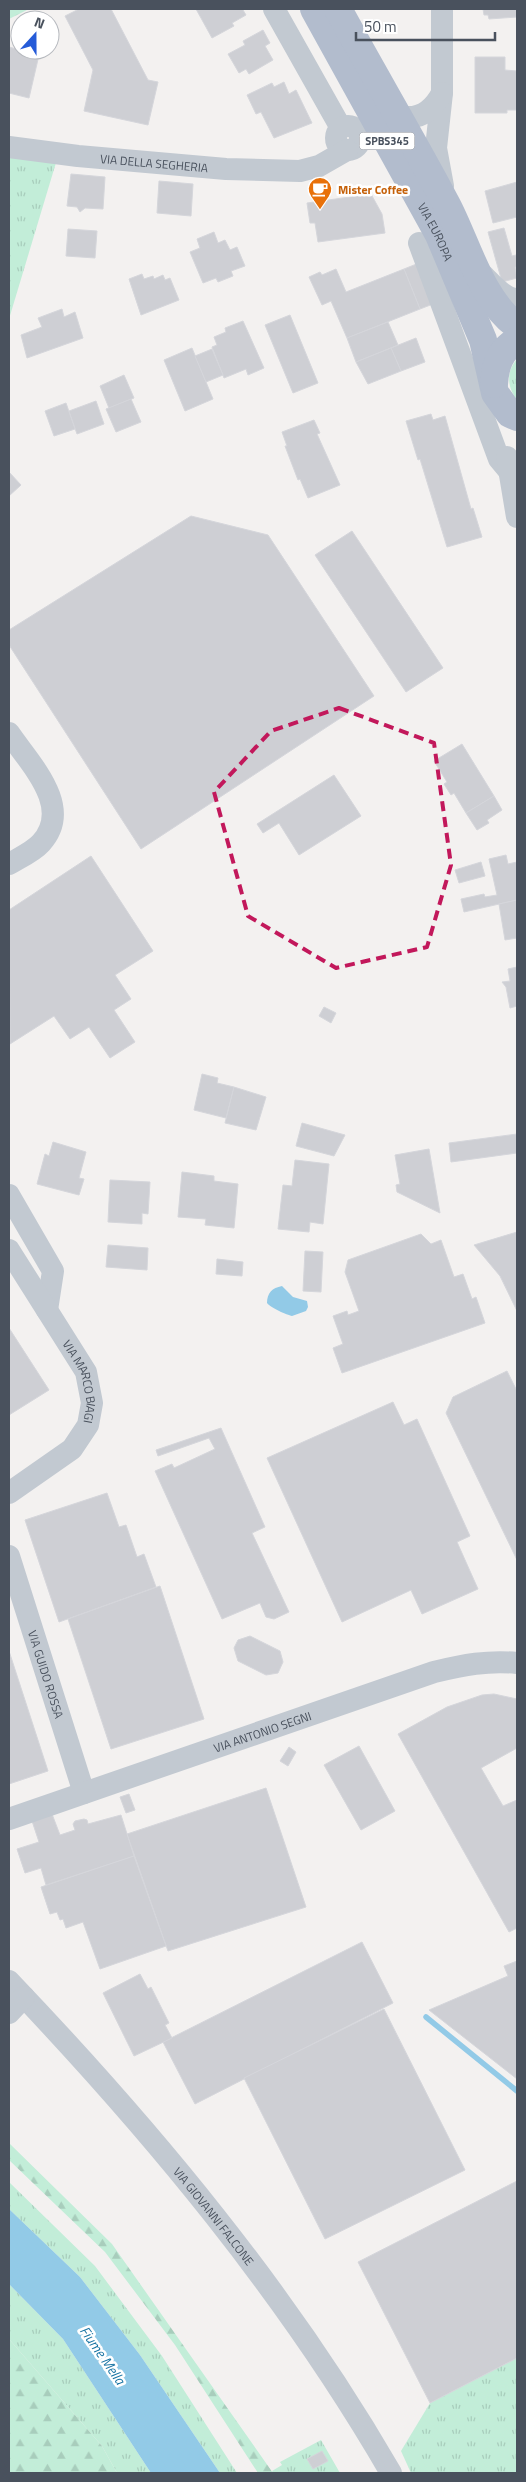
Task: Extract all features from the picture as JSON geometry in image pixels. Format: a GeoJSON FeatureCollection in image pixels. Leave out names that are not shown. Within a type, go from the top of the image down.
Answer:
{"type":"FeatureCollection","features":[{"type":"Feature","properties":{"kind":"main road","name":"VIA EUROPA"},"geometry":{"type":"LineString","coordinates":[[314,9],[359,131],[439,235],[483,340],[496,398]]}},
{"type":"Feature","properties":{"kind":"main road","name":"VIA EUROPA"},"geometry":{"type":"LineString","coordinates":[[338,9],[359,131],[448,206],[476,269],[498,307],[517,326]]}},
{"type":"Feature","properties":{"kind":"main road"},"geometry":{"type":"LineString","coordinates":[[496,398],[495,368],[502,354],[517,341]]}},
{"type":"Feature","properties":{"kind":"street","name":"VIA EUROPA"},"geometry":{"type":"LineString","coordinates":[[274,9],[359,131]]}},
{"type":"Feature","properties":{"kind":"street"},"geometry":{"type":"LineString","coordinates":[[442,9],[442,93],[436,148],[439,173],[448,206]]}},
{"type":"Feature","properties":{"kind":"street"},"geometry":{"type":"LineString","coordinates":[[359,131],[414,118],[436,105],[442,93]]}},
{"type":"Feature","properties":{"kind":"street","name":"VIA DELLA SEGHERIA"},"geometry":{"type":"LineString","coordinates":[[9,147],[78,156],[226,170],[300,171],[359,131]]}},
{"type":"Feature","properties":{"kind":"street"},"geometry":{"type":"LineString","coordinates":[[419,243],[496,398],[514,480],[517,517]]}},
{"type":"Feature","properties":{"kind":"street"},"geometry":{"type":"LineString","coordinates":[[476,269],[499,292],[512,299],[517,299]]}},
{"type":"Feature","properties":{"kind":"street"},"geometry":{"type":"LineString","coordinates":[[496,398],[499,459],[514,480]]}},
{"type":"Feature","properties":{"kind":"street"},"geometry":{"type":"LineString","coordinates":[[9,733],[49,793],[54,808],[53,826],[40,844],[9,864]]}},
{"type":"Feature","properties":{"kind":"street"},"geometry":{"type":"LineString","coordinates":[[9,1195],[53,1271],[47,1310]]}},
{"type":"Feature","properties":{"kind":"street","name":"VIA MARCO BIAGI"},"geometry":{"type":"LineString","coordinates":[[9,1250],[86,1372],[92,1403],[88,1425],[72,1449],[9,1493]]}},
{"type":"Feature","properties":{"kind":"street","name":"VIA GUIDO ROSSA"},"geometry":{"type":"LineString","coordinates":[[9,1556],[84,1793]]}},
{"type":"Feature","properties":{"kind":"street","name":"VIA ANTONIO SEGNI"},"geometry":{"type":"LineString","coordinates":[[9,1819],[434,1672],[474,1663],[502,1661],[517,1663]]}},
{"type":"Feature","properties":{"kind":"street","name":"VIA GIOVANNI FALCONE"},"geometry":{"type":"LineString","coordinates":[[14,1997],[146,2132],[281,2301],[391,2473]]}},
{"type":"Feature","properties":{"kind":"highlighted area"},"geometry":{"type":"Polygon","coordinates":[[[339,708],[434,743],[451,865],[427,947],[336,968],[248,916],[214,792],[271,731],[339,708]]]}},
{"type":"Feature","properties":{"kind":"green space"},"geometry":{"type":"Polygon","coordinates":[[[9,9],[29,9],[10,10],[9,19],[9,9]]]}},
{"type":"Feature","properties":{"kind":"green space"},"geometry":{"type":"Polygon","coordinates":[[[9,152],[58,156],[9,319],[9,152]]]}},
{"type":"Feature","properties":{"kind":"green space"},"geometry":{"type":"Polygon","coordinates":[[[517,359],[517,400],[511,390],[509,380],[511,369],[517,359]]]}},
{"type":"Feature","properties":{"kind":"green space"},"geometry":{"type":"Polygon","coordinates":[[[9,2143],[112,2244],[273,2473],[258,2473],[175,2345],[105,2252],[9,2160],[9,2143]]]}},
{"type":"Feature","properties":{"kind":"green space"},"geometry":{"type":"Polygon","coordinates":[[[9,2182],[95,2266],[162,2356],[237,2473],[220,2473],[140,2355],[80,2277],[9,2209],[9,2182]]]}},
{"type":"Feature","properties":{"kind":"green space"},"geometry":{"type":"Polygon","coordinates":[[[9,2284],[63,2339],[151,2473],[117,2473],[102,2446],[9,2339],[9,2284]]]}},
{"type":"Feature","properties":{"kind":"green space"},"geometry":{"type":"Polygon","coordinates":[[[9,2339],[102,2446],[117,2473],[9,2473],[9,2339]]]}},
{"type":"Feature","properties":{"kind":"green space"},"geometry":{"type":"Polygon","coordinates":[[[517,2358],[517,2473],[411,2473],[401,2451],[430,2403],[517,2358]]]}},
{"type":"Feature","properties":{"kind":"green space"},"geometry":{"type":"Polygon","coordinates":[[[321,2440],[340,2473],[273,2473],[272,2471],[282,2465],[280,2462],[321,2440]]]}},
{"type":"Feature","properties":{"kind":"water"},"geometry":{"type":"Polygon","coordinates":[[[282,1286],[293,1297],[307,1301],[308,1307],[306,1311],[292,1316],[275,1309],[267,1303],[271,1292],[275,1288],[282,1286]]]}},
{"type":"Feature","properties":{"kind":"water","name":"Fiume Mella"},"geometry":{"type":"Polygon","coordinates":[[[9,2209],[80,2277],[140,2355],[220,2473],[151,2473],[63,2339],[9,2284],[9,2209]]]}},
{"type":"Feature","properties":{"kind":"building"},"geometry":{"type":"Polygon","coordinates":[[[79,9],[111,9],[148,80],[158,82],[148,125],[84,111],[93,70],[65,16],[79,9]]]}},
{"type":"Feature","properties":{"kind":"building"},"geometry":{"type":"Polygon","coordinates":[[[196,9],[245,9],[243,10],[246,15],[232,23],[234,26],[212,38],[196,9]]]}},
{"type":"Feature","properties":{"kind":"building"},"geometry":{"type":"Polygon","coordinates":[[[483,9],[517,9],[517,17],[489,19],[488,15],[484,15],[483,9]]]}},
{"type":"Feature","properties":{"kind":"building"},"geometry":{"type":"Polygon","coordinates":[[[263,30],[270,43],[265,46],[273,60],[249,74],[246,69],[239,73],[228,54],[245,45],[243,41],[263,30]]]}},
{"type":"Feature","properties":{"kind":"building"},"geometry":{"type":"Polygon","coordinates":[[[9,47],[10,60],[38,60],[29,98],[9,93],[9,47]]]}},
{"type":"Feature","properties":{"kind":"building"},"geometry":{"type":"Polygon","coordinates":[[[475,57],[505,57],[505,70],[517,71],[517,110],[507,110],[507,113],[475,113],[475,57]]]}},
{"type":"Feature","properties":{"kind":"building"},"geometry":{"type":"Polygon","coordinates":[[[284,82],[289,94],[296,90],[312,123],[274,138],[261,112],[256,114],[247,95],[272,83],[274,87],[284,82]]]}},
{"type":"Feature","properties":{"kind":"building"},"geometry":{"type":"Polygon","coordinates":[[[71,174],[105,177],[103,209],[85,208],[80,212],[77,207],[67,206],[71,174]]]}},
{"type":"Feature","properties":{"kind":"building"},"geometry":{"type":"Polygon","coordinates":[[[159,181],[193,184],[191,216],[157,213],[159,181]]]}},
{"type":"Feature","properties":{"kind":"building"},"geometry":{"type":"Polygon","coordinates":[[[517,182],[517,217],[493,223],[485,191],[517,182]]]}},
{"type":"Feature","properties":{"kind":"building"},"geometry":{"type":"Polygon","coordinates":[[[371,194],[382,214],[385,233],[318,242],[315,223],[310,223],[307,203],[371,194]]]}},
{"type":"Feature","properties":{"kind":"building"},"geometry":{"type":"Polygon","coordinates":[[[504,228],[512,256],[516,255],[517,267],[515,267],[517,278],[502,282],[488,232],[504,228]]]}},
{"type":"Feature","properties":{"kind":"building"},"geometry":{"type":"Polygon","coordinates":[[[68,229],[97,231],[95,258],[66,256],[68,229]]]}},
{"type":"Feature","properties":{"kind":"building"},"geometry":{"type":"Polygon","coordinates":[[[214,232],[218,243],[225,240],[230,250],[237,247],[245,266],[231,271],[233,276],[218,282],[216,278],[203,283],[190,252],[200,248],[197,239],[214,232]]]}},
{"type":"Feature","properties":{"kind":"building"},"geometry":{"type":"Polygon","coordinates":[[[419,263],[433,304],[420,309],[404,269],[419,263]]]}},
{"type":"Feature","properties":{"kind":"building"},"geometry":{"type":"Polygon","coordinates":[[[336,269],[346,292],[404,269],[420,309],[347,338],[331,301],[322,305],[309,277],[320,272],[322,275],[336,269]]]}},
{"type":"Feature","properties":{"kind":"building"},"geometry":{"type":"Polygon","coordinates":[[[142,274],[144,279],[153,276],[154,279],[163,275],[165,280],[170,278],[179,300],[141,315],[129,279],[142,274]]]}},
{"type":"Feature","properties":{"kind":"building"},"geometry":{"type":"Polygon","coordinates":[[[62,309],[64,317],[75,312],[83,338],[27,358],[21,335],[42,327],[38,318],[62,309]]]}},
{"type":"Feature","properties":{"kind":"building"},"geometry":{"type":"Polygon","coordinates":[[[290,315],[318,383],[293,393],[265,325],[290,315]]]}},
{"type":"Feature","properties":{"kind":"building"},"geometry":{"type":"Polygon","coordinates":[[[243,321],[264,368],[248,375],[246,369],[224,378],[212,347],[217,345],[214,337],[226,332],[225,328],[243,321]]]}},
{"type":"Feature","properties":{"kind":"building"},"geometry":{"type":"Polygon","coordinates":[[[388,322],[398,345],[356,362],[347,338],[388,322]]]}},
{"type":"Feature","properties":{"kind":"building"},"geometry":{"type":"Polygon","coordinates":[[[416,338],[425,362],[401,371],[391,348],[416,338]]]}},
{"type":"Feature","properties":{"kind":"building"},"geometry":{"type":"Polygon","coordinates":[[[192,348],[213,399],[185,411],[164,360],[192,348]]]}},
{"type":"Feature","properties":{"kind":"building"},"geometry":{"type":"Polygon","coordinates":[[[391,348],[401,371],[368,384],[356,362],[391,348]]]}},
{"type":"Feature","properties":{"kind":"building"},"geometry":{"type":"Polygon","coordinates":[[[212,349],[223,375],[206,382],[195,356],[212,349]]]}},
{"type":"Feature","properties":{"kind":"building"},"geometry":{"type":"Polygon","coordinates":[[[124,375],[134,398],[109,408],[100,386],[124,375]]]}},
{"type":"Feature","properties":{"kind":"building"},"geometry":{"type":"Polygon","coordinates":[[[131,399],[141,422],[116,432],[106,409],[131,399]]]}},
{"type":"Feature","properties":{"kind":"building"},"geometry":{"type":"Polygon","coordinates":[[[96,401],[104,424],[77,434],[69,411],[96,401]]]}},
{"type":"Feature","properties":{"kind":"building"},"geometry":{"type":"Polygon","coordinates":[[[66,403],[75,429],[54,436],[45,411],[66,403]]]}},
{"type":"Feature","properties":{"kind":"building"},"geometry":{"type":"Polygon","coordinates":[[[431,414],[433,420],[445,416],[471,509],[473,508],[482,537],[447,547],[420,459],[418,460],[406,421],[431,414]]]}},
{"type":"Feature","properties":{"kind":"building"},"geometry":{"type":"Polygon","coordinates":[[[314,420],[320,433],[317,434],[340,485],[308,498],[300,479],[298,480],[285,446],[287,446],[282,432],[314,420]]]}},
{"type":"Feature","properties":{"kind":"building"},"geometry":{"type":"Polygon","coordinates":[[[9,472],[21,485],[9,496],[9,472]]]}},
{"type":"Feature","properties":{"kind":"building"},"geometry":{"type":"Polygon","coordinates":[[[191,516],[268,535],[374,696],[141,849],[9,645],[9,630],[191,516]]]}},
{"type":"Feature","properties":{"kind":"building"},"geometry":{"type":"Polygon","coordinates":[[[352,531],[443,668],[406,692],[315,555],[352,531]]]}},
{"type":"Feature","properties":{"kind":"building"},"geometry":{"type":"Polygon","coordinates":[[[462,744],[494,796],[466,813],[454,793],[451,795],[444,784],[447,782],[434,761],[462,744]]]}},
{"type":"Feature","properties":{"kind":"building"},"geometry":{"type":"Polygon","coordinates":[[[334,775],[361,816],[299,855],[279,823],[263,833],[257,824],[334,775]]]}},
{"type":"Feature","properties":{"kind":"building"},"geometry":{"type":"Polygon","coordinates":[[[494,796],[502,810],[487,820],[489,823],[477,830],[466,813],[494,796]]]}},
{"type":"Feature","properties":{"kind":"building"},"geometry":{"type":"Polygon","coordinates":[[[506,855],[508,864],[517,862],[517,900],[464,912],[461,899],[484,894],[485,897],[497,895],[489,859],[506,855]]]}},
{"type":"Feature","properties":{"kind":"building"},"geometry":{"type":"Polygon","coordinates":[[[91,856],[153,951],[115,975],[131,999],[114,1010],[135,1042],[110,1058],[89,1027],[70,1039],[54,1016],[10,1044],[9,910],[91,856]]]}},
{"type":"Feature","properties":{"kind":"building"},"geometry":{"type":"Polygon","coordinates":[[[481,862],[485,876],[459,883],[455,870],[481,862]]]}},
{"type":"Feature","properties":{"kind":"building"},"geometry":{"type":"Polygon","coordinates":[[[517,900],[517,938],[505,940],[499,904],[517,900]]]}},
{"type":"Feature","properties":{"kind":"building"},"geometry":{"type":"Polygon","coordinates":[[[517,967],[517,1006],[510,1008],[506,987],[502,982],[510,981],[508,969],[517,967]]]}},
{"type":"Feature","properties":{"kind":"building"},"geometry":{"type":"Polygon","coordinates":[[[324,1007],[336,1013],[331,1023],[319,1016],[324,1007]]]}},
{"type":"Feature","properties":{"kind":"building"},"geometry":{"type":"Polygon","coordinates":[[[202,1074],[218,1078],[217,1083],[234,1087],[226,1118],[194,1110],[202,1074]]]}},
{"type":"Feature","properties":{"kind":"building"},"geometry":{"type":"Polygon","coordinates":[[[234,1087],[266,1097],[256,1130],[225,1123],[234,1087]]]}},
{"type":"Feature","properties":{"kind":"building"},"geometry":{"type":"Polygon","coordinates":[[[302,1123],[345,1135],[334,1156],[296,1146],[302,1123]]]}},
{"type":"Feature","properties":{"kind":"building"},"geometry":{"type":"Polygon","coordinates":[[[517,1134],[517,1153],[451,1162],[449,1143],[517,1134]]]}},
{"type":"Feature","properties":{"kind":"building"},"geometry":{"type":"Polygon","coordinates":[[[53,1142],[86,1152],[79,1178],[84,1179],[79,1195],[37,1184],[45,1154],[49,1156],[53,1142]]]}},
{"type":"Feature","properties":{"kind":"building"},"geometry":{"type":"Polygon","coordinates":[[[429,1149],[440,1213],[397,1192],[396,1185],[400,1184],[395,1155],[429,1149]]]}},
{"type":"Feature","properties":{"kind":"building"},"geometry":{"type":"Polygon","coordinates":[[[295,1160],[329,1164],[323,1224],[310,1222],[309,1232],[278,1229],[283,1185],[292,1186],[295,1160]]]}},
{"type":"Feature","properties":{"kind":"building"},"geometry":{"type":"Polygon","coordinates":[[[182,1172],[214,1176],[214,1181],[238,1184],[234,1228],[205,1225],[206,1219],[178,1217],[182,1172]]]}},
{"type":"Feature","properties":{"kind":"building"},"geometry":{"type":"Polygon","coordinates":[[[110,1180],[150,1182],[148,1214],[142,1213],[142,1224],[108,1222],[110,1180]]]}},
{"type":"Feature","properties":{"kind":"building"},"geometry":{"type":"Polygon","coordinates":[[[517,1232],[517,1311],[500,1276],[474,1245],[517,1232]]]}},
{"type":"Feature","properties":{"kind":"building"},"geometry":{"type":"Polygon","coordinates":[[[421,1234],[431,1244],[441,1240],[454,1277],[463,1274],[472,1299],[476,1297],[485,1323],[342,1373],[333,1348],[343,1344],[333,1316],[347,1311],[348,1315],[359,1311],[345,1272],[348,1260],[421,1234]]]}},
{"type":"Feature","properties":{"kind":"building"},"geometry":{"type":"Polygon","coordinates":[[[108,1245],[148,1248],[147,1270],[106,1267],[108,1245]]]}},
{"type":"Feature","properties":{"kind":"building"},"geometry":{"type":"Polygon","coordinates":[[[305,1251],[323,1252],[321,1292],[303,1291],[305,1251]]]}},
{"type":"Feature","properties":{"kind":"building"},"geometry":{"type":"Polygon","coordinates":[[[217,1259],[243,1262],[242,1276],[216,1274],[217,1259]]]}},
{"type":"Feature","properties":{"kind":"building"},"geometry":{"type":"Polygon","coordinates":[[[9,1328],[49,1390],[9,1415],[9,1328]]]}},
{"type":"Feature","properties":{"kind":"building"},"geometry":{"type":"Polygon","coordinates":[[[507,1371],[517,1391],[517,1560],[446,1413],[453,1397],[507,1371]]]}},
{"type":"Feature","properties":{"kind":"building"},"geometry":{"type":"Polygon","coordinates":[[[393,1402],[404,1425],[417,1419],[470,1536],[457,1542],[478,1589],[422,1614],[411,1590],[342,1622],[267,1458],[393,1402]]]}},
{"type":"Feature","properties":{"kind":"building"},"geometry":{"type":"Polygon","coordinates":[[[221,1428],[265,1527],[252,1533],[289,1612],[274,1619],[266,1617],[260,1603],[222,1619],[155,1471],[172,1464],[174,1468],[215,1449],[209,1438],[158,1456],[156,1450],[221,1428]]]}},
{"type":"Feature","properties":{"kind":"building"},"geometry":{"type":"Polygon","coordinates":[[[107,1493],[119,1527],[126,1525],[137,1557],[144,1554],[156,1587],[59,1622],[25,1520],[107,1493]]]}},
{"type":"Feature","properties":{"kind":"building"},"geometry":{"type":"Polygon","coordinates":[[[160,1586],[204,1719],[111,1749],[68,1619],[160,1586]]]}},
{"type":"Feature","properties":{"kind":"building"},"geometry":{"type":"Polygon","coordinates":[[[250,1636],[280,1651],[283,1662],[278,1673],[266,1675],[238,1661],[234,1648],[238,1640],[250,1636]]]}},
{"type":"Feature","properties":{"kind":"building"},"geometry":{"type":"Polygon","coordinates":[[[9,1651],[48,1771],[9,1784],[9,1651]]]}},
{"type":"Feature","properties":{"kind":"building"},"geometry":{"type":"Polygon","coordinates":[[[494,1694],[517,1699],[517,1748],[481,1768],[503,1806],[517,1800],[517,1928],[509,1932],[398,1734],[447,1707],[482,1695],[494,1694]]]}},
{"type":"Feature","properties":{"kind":"building"},"geometry":{"type":"Polygon","coordinates":[[[359,1746],[395,1811],[361,1830],[324,1765],[359,1746]]]}},
{"type":"Feature","properties":{"kind":"building"},"geometry":{"type":"Polygon","coordinates":[[[289,1747],[296,1752],[288,1766],[280,1761],[289,1747]]]}},
{"type":"Feature","properties":{"kind":"building"},"geometry":{"type":"Polygon","coordinates":[[[266,1788],[306,1907],[168,1951],[127,1834],[266,1788]]]}},
{"type":"Feature","properties":{"kind":"building"},"geometry":{"type":"Polygon","coordinates":[[[129,1794],[135,1810],[126,1813],[120,1797],[129,1794]]]}},
{"type":"Feature","properties":{"kind":"building"},"geometry":{"type":"Polygon","coordinates":[[[52,1814],[60,1835],[75,1830],[73,1824],[75,1821],[84,1819],[87,1820],[88,1824],[121,1815],[134,1856],[46,1885],[41,1868],[25,1873],[17,1849],[39,1842],[32,1821],[52,1814]]]}},
{"type":"Feature","properties":{"kind":"building"},"geometry":{"type":"Polygon","coordinates":[[[134,1856],[166,1946],[100,1969],[83,1922],[66,1928],[63,1919],[60,1920],[57,1912],[50,1914],[41,1887],[134,1856]]]}},
{"type":"Feature","properties":{"kind":"building"},"geometry":{"type":"Polygon","coordinates":[[[362,1942],[393,2003],[195,2104],[163,2042],[362,1942]]]}},
{"type":"Feature","properties":{"kind":"building"},"geometry":{"type":"Polygon","coordinates":[[[517,1961],[517,2079],[429,2010],[508,1976],[504,1966],[517,1961]]]}},
{"type":"Feature","properties":{"kind":"building"},"geometry":{"type":"Polygon","coordinates":[[[140,1974],[148,1989],[151,1987],[169,2023],[165,2025],[172,2038],[134,2056],[103,1993],[140,1974]]]}},
{"type":"Feature","properties":{"kind":"building"},"geometry":{"type":"Polygon","coordinates":[[[384,2009],[465,2170],[325,2239],[244,2078],[384,2009]]]}},
{"type":"Feature","properties":{"kind":"building"},"geometry":{"type":"Polygon","coordinates":[[[517,2181],[517,2358],[430,2403],[358,2262],[517,2181]]]}},
{"type":"Feature","properties":{"kind":"building"},"geometry":{"type":"Polygon","coordinates":[[[322,2451],[328,2461],[313,2469],[307,2459],[322,2451]]]}},
{"type":"Feature","properties":{"kind":"waterway"},"geometry":{"type":"LineString","coordinates":[[426,2017],[517,2091]]}},
{"type":"Feature","properties":{"kind":"place","name":"Mister Coffee"},"geometry":{"type":"Point","coordinates":[320,210]}}]}
